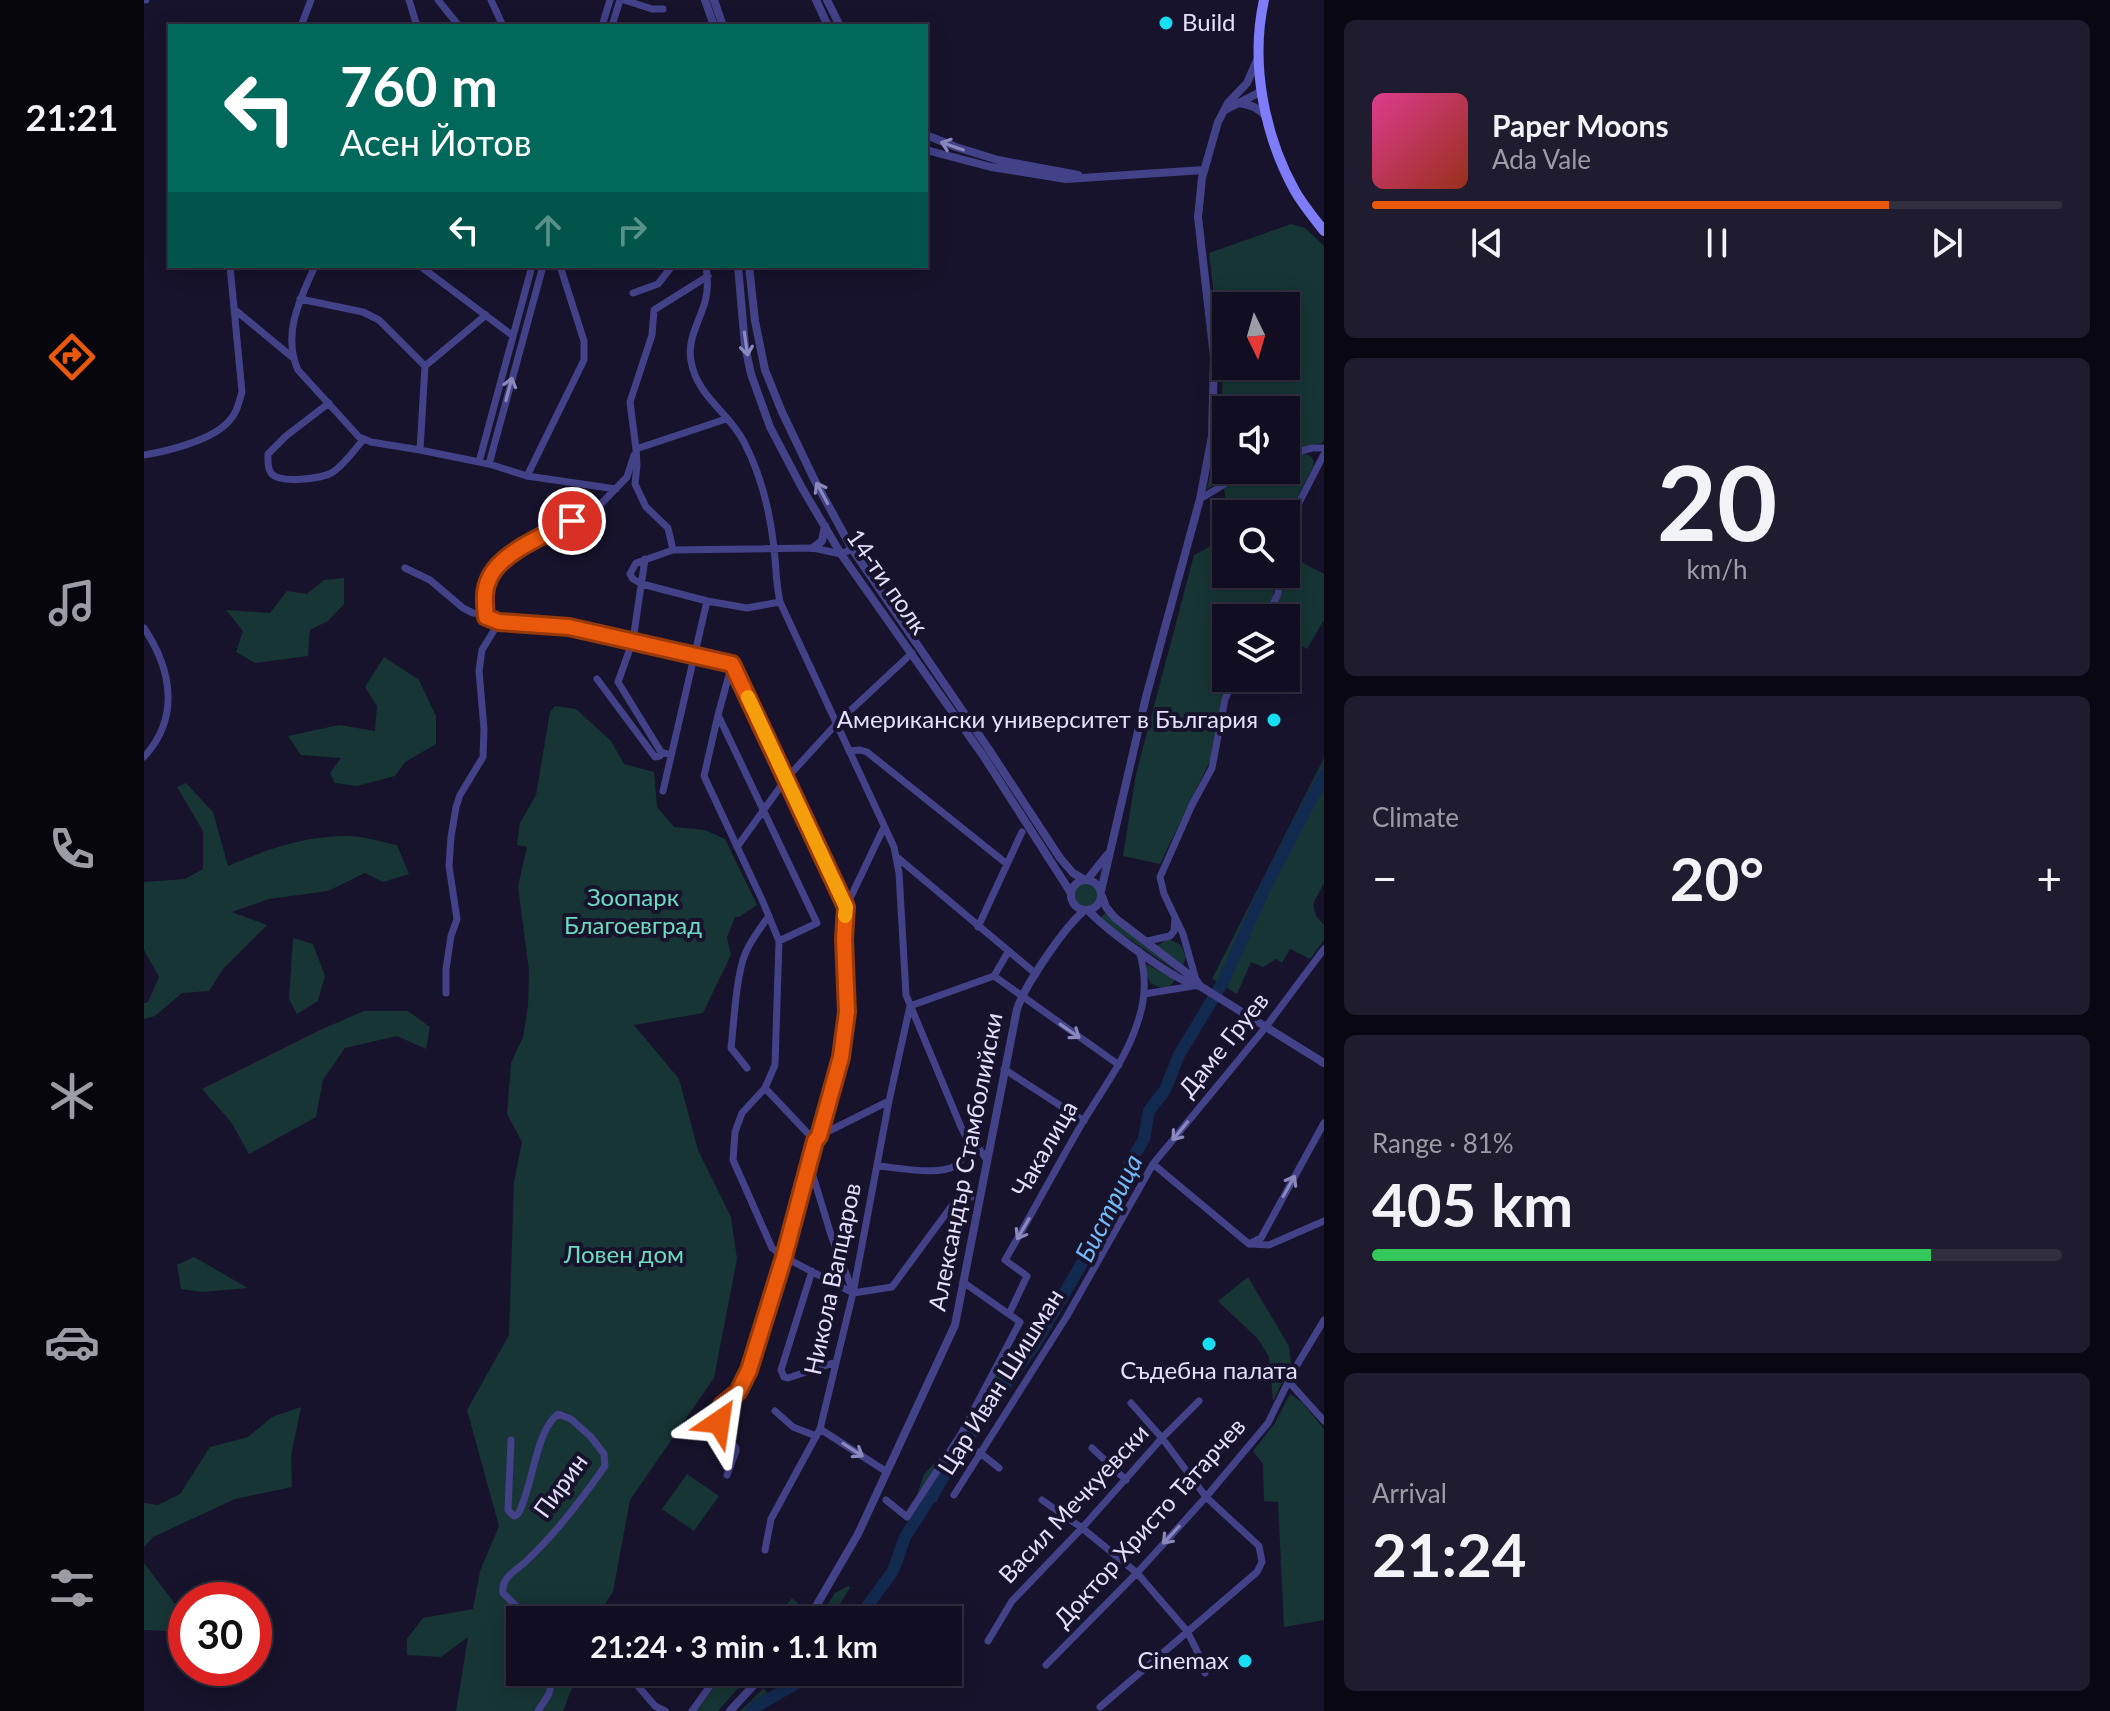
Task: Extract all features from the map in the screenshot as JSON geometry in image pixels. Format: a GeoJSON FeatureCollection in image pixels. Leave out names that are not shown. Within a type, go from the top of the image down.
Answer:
{"type":"FeatureCollection","features":[{"type":"Feature","properties":{"kind":"main road"},"geometry":{"type":"LineString","coordinates":[[1264,0],[1259,51],[1268,120],[1284,169],[1296,193],[1324,231]]}},
{"type":"Feature","properties":{"kind":"street"},"geometry":{"type":"LineString","coordinates":[[302,24],[311,0]]}},
{"type":"Feature","properties":{"kind":"street"},"geometry":{"type":"LineString","coordinates":[[409,0],[416,24]]}},
{"type":"Feature","properties":{"kind":"street"},"geometry":{"type":"LineString","coordinates":[[438,0],[457,24]]}},
{"type":"Feature","properties":{"kind":"street"},"geometry":{"type":"LineString","coordinates":[[491,0],[502,24]]}},
{"type":"Feature","properties":{"kind":"street"},"geometry":{"type":"LineString","coordinates":[[603,24],[610,0]]}},
{"type":"Feature","properties":{"kind":"street"},"geometry":{"type":"LineString","coordinates":[[613,24],[622,0],[663,9]]}},
{"type":"Feature","properties":{"kind":"street"},"geometry":{"type":"LineString","coordinates":[[705,0],[713,24]]}},
{"type":"Feature","properties":{"kind":"street"},"geometry":{"type":"LineString","coordinates":[[714,0],[722,24]]}},
{"type":"Feature","properties":{"kind":"street"},"geometry":{"type":"LineString","coordinates":[[816,0],[827,24]]}},
{"type":"Feature","properties":{"kind":"street"},"geometry":{"type":"LineString","coordinates":[[827,0],[839,24]]}},
{"type":"Feature","properties":{"kind":"street"},"geometry":{"type":"LineString","coordinates":[[1087,910],[1098,906],[1102,894],[1146,697],[1200,499],[1212,436],[1214,357],[1198,217],[1204,170],[1212,138],[1224,110],[1252,72],[1259,51]]}},
{"type":"Feature","properties":{"kind":"street"},"geometry":{"type":"LineString","coordinates":[[1240,92],[1262,91]]}},
{"type":"Feature","properties":{"kind":"street"},"geometry":{"type":"LineString","coordinates":[[1224,110],[1262,91]]}},
{"type":"Feature","properties":{"kind":"street"},"geometry":{"type":"LineString","coordinates":[[1237,103],[1257,109],[1268,120]]}},
{"type":"Feature","properties":{"kind":"street"},"geometry":{"type":"LineString","coordinates":[[928,136],[998,160],[1082,177]]}},
{"type":"Feature","properties":{"kind":"street"},"geometry":{"type":"LineString","coordinates":[[928,151],[961,161],[1066,179],[1204,170]]}},
{"type":"Feature","properties":{"kind":"street"},"geometry":{"type":"LineString","coordinates":[[144,455],[202,438],[222,428],[238,408],[242,392],[230,268]]}},
{"type":"Feature","properties":{"kind":"street"},"geometry":{"type":"LineString","coordinates":[[314,268],[291,330],[292,357],[298,370],[359,437],[371,442],[489,464],[527,476],[616,489]]}},
{"type":"Feature","properties":{"kind":"street"},"geometry":{"type":"LineString","coordinates":[[423,268],[513,336]]}},
{"type":"Feature","properties":{"kind":"street"},"geometry":{"type":"LineString","coordinates":[[479,462],[531,268]]}},
{"type":"Feature","properties":{"kind":"street"},"geometry":{"type":"LineString","coordinates":[[489,464],[542,268]]}},
{"type":"Feature","properties":{"kind":"street"},"geometry":{"type":"LineString","coordinates":[[527,476],[584,360],[584,341],[561,268]]}},
{"type":"Feature","properties":{"kind":"street"},"geometry":{"type":"LineString","coordinates":[[633,293],[658,284],[670,268]]}},
{"type":"Feature","properties":{"kind":"street"},"geometry":{"type":"LineString","coordinates":[[706,268],[706,296],[692,335],[690,355],[694,375],[744,442],[763,487],[780,602],[898,858],[904,982],[910,1006],[969,1143],[980,1150],[987,1160]]}},
{"type":"Feature","properties":{"kind":"street","name":"14-ти полк"},"geometry":{"type":"LineString","coordinates":[[738,268],[745,346],[759,398],[770,427],[802,488],[841,554],[984,757],[1072,898]]}},
{"type":"Feature","properties":{"kind":"street","name":"14-ти полк"},"geometry":{"type":"LineString","coordinates":[[749,268],[757,333],[771,389],[852,549],[1060,858],[1073,873],[1086,880]]}},
{"type":"Feature","properties":{"kind":"street"},"geometry":{"type":"LineString","coordinates":[[673,550],[668,528],[646,507],[635,484],[636,449],[630,402],[652,335],[654,310],[708,276]]}},
{"type":"Feature","properties":{"kind":"street"},"geometry":{"type":"LineString","coordinates":[[300,299],[363,312],[379,320],[425,366]]}},
{"type":"Feature","properties":{"kind":"street"},"geometry":{"type":"LineString","coordinates":[[234,309],[292,357]]}},
{"type":"Feature","properties":{"kind":"street"},"geometry":{"type":"LineString","coordinates":[[420,450],[425,366],[486,315]]}},
{"type":"Feature","properties":{"kind":"street"},"geometry":{"type":"LineString","coordinates":[[329,403],[268,454],[269,471],[274,476],[295,479],[324,476],[342,464],[364,439]]}},
{"type":"Feature","properties":{"kind":"street"},"geometry":{"type":"LineString","coordinates":[[636,449],[726,419]]}},
{"type":"Feature","properties":{"kind":"street"},"geometry":{"type":"LineString","coordinates":[[1300,451],[1324,448]]}},
{"type":"Feature","properties":{"kind":"street"},"geometry":{"type":"LineString","coordinates":[[486,617],[485,596],[489,577],[500,564],[519,549],[599,506],[627,477],[636,449]]}},
{"type":"Feature","properties":{"kind":"street"},"geometry":{"type":"LineString","coordinates":[[1300,501],[1324,454]]}},
{"type":"Feature","properties":{"kind":"street"},"geometry":{"type":"LineString","coordinates":[[1200,499],[1225,484]]}},
{"type":"Feature","properties":{"kind":"street"},"geometry":{"type":"LineString","coordinates":[[813,548],[822,541],[825,525]]}},
{"type":"Feature","properties":{"kind":"street"},"geometry":{"type":"LineString","coordinates":[[780,602],[747,608],[707,601],[642,584],[630,574],[636,563],[673,550],[813,548],[841,554],[852,549]]}},
{"type":"Feature","properties":{"kind":"street"},"geometry":{"type":"LineString","coordinates":[[645,559],[633,640],[618,682],[661,752],[671,755]]}},
{"type":"Feature","properties":{"kind":"street"},"geometry":{"type":"LineString","coordinates":[[405,568],[430,580],[463,608],[499,622],[569,627],[732,664]]}},
{"type":"Feature","properties":{"kind":"street"},"geometry":{"type":"LineString","coordinates":[[663,791],[707,601]]}},
{"type":"Feature","properties":{"kind":"street"},"geometry":{"type":"LineString","coordinates":[[446,993],[450,947],[457,919],[449,866],[451,837],[460,795],[483,757],[479,671],[482,650],[499,622]]}},
{"type":"Feature","properties":{"kind":"street"},"geometry":{"type":"LineString","coordinates":[[144,628],[156,649],[167,680],[170,704],[166,723],[155,745],[144,757]]}},
{"type":"Feature","properties":{"kind":"street"},"geometry":{"type":"LineString","coordinates":[[737,847],[786,779],[837,723],[912,653]]}},
{"type":"Feature","properties":{"kind":"street"},"geometry":{"type":"LineString","coordinates":[[732,664],[704,776],[779,941],[775,1065],[765,1088],[742,1113],[735,1132],[733,1160],[772,1248],[853,1293],[892,1287],[959,1196],[971,1197]]}},
{"type":"Feature","properties":{"kind":"street"},"geometry":{"type":"LineString","coordinates":[[732,664],[846,907]]}},
{"type":"Feature","properties":{"kind":"street"},"geometry":{"type":"LineString","coordinates":[[597,679],[655,757],[660,756],[661,752]]}},
{"type":"Feature","properties":{"kind":"street"},"geometry":{"type":"LineString","coordinates":[[1196,984],[1187,948],[1161,886],[1161,871],[1212,768],[1228,692]]}},
{"type":"Feature","properties":{"kind":"street"},"geometry":{"type":"LineString","coordinates":[[718,715],[817,923],[779,941]]}},
{"type":"Feature","properties":{"kind":"street"},"geometry":{"type":"LineString","coordinates":[[849,751],[867,752],[1007,864]]}},
{"type":"Feature","properties":{"kind":"street"},"geometry":{"type":"LineString","coordinates":[[727,1475],[736,1448],[720,1431],[722,1405],[738,1392],[749,1370],[841,1057],[847,1012],[846,907],[884,827]]}},
{"type":"Feature","properties":{"kind":"street"},"geometry":{"type":"LineString","coordinates":[[978,927],[1022,832]]}},
{"type":"Feature","properties":{"kind":"street"},"geometry":{"type":"LineString","coordinates":[[1113,844],[1102,863],[1086,880],[1077,884],[1072,898],[1077,907],[1087,910],[1139,951],[1324,1063]]}},
{"type":"Feature","properties":{"kind":"street"},"geometry":{"type":"LineString","coordinates":[[898,858],[1036,974]]}},
{"type":"Feature","properties":{"kind":"street"},"geometry":{"type":"LineString","coordinates":[[1086,880],[1096,883],[1106,907],[1115,918],[1147,941],[1181,974]]}},
{"type":"Feature","properties":{"kind":"street","name":"Александър Стамболийски"},"geometry":{"type":"LineString","coordinates":[[1065,931],[1072,898]]}},
{"type":"Feature","properties":{"kind":"street","name":"Александър Стамболийски"},"geometry":{"type":"LineString","coordinates":[[816,1606],[858,1534],[955,1325],[1021,996],[1065,931],[1087,910]]}},
{"type":"Feature","properties":{"kind":"street"},"geometry":{"type":"LineString","coordinates":[[747,1068],[731,1048],[736,1004],[744,957],[769,916]]}},
{"type":"Feature","properties":{"kind":"street"},"geometry":{"type":"LineString","coordinates":[[1168,937],[1174,931],[1175,916]]}},
{"type":"Feature","properties":{"kind":"street"},"geometry":{"type":"LineString","coordinates":[[1147,941],[1176,938],[1187,948]]}},
{"type":"Feature","properties":{"kind":"street"},"geometry":{"type":"LineString","coordinates":[[1164,991],[1181,974],[1187,948]]}},
{"type":"Feature","properties":{"kind":"street","name":"Даме Груев"},"geometry":{"type":"LineString","coordinates":[[1153,1164],[1265,1028],[1324,949]]}},
{"type":"Feature","properties":{"kind":"street","name":"Чакалица"},"geometry":{"type":"LineString","coordinates":[[1009,1314],[1027,1276],[1005,1260],[1119,1065],[1137,1024],[1144,994],[1139,951]]}},
{"type":"Feature","properties":{"kind":"street"},"geometry":{"type":"LineString","coordinates":[[910,1006],[994,976],[1008,952]]}},
{"type":"Feature","properties":{"kind":"street"},"geometry":{"type":"LineString","coordinates":[[1143,973],[1148,985],[1164,991]]}},
{"type":"Feature","properties":{"kind":"street"},"geometry":{"type":"LineString","coordinates":[[994,976],[1119,1065]]}},
{"type":"Feature","properties":{"kind":"street"},"geometry":{"type":"LineString","coordinates":[[1144,994],[1196,984]]}},
{"type":"Feature","properties":{"kind":"street","name":"Никола Вапцаров"},"geometry":{"type":"LineString","coordinates":[[765,1550],[771,1519],[818,1432],[853,1293],[910,1006]]}},
{"type":"Feature","properties":{"kind":"street"},"geometry":{"type":"LineString","coordinates":[[1004,1069],[1084,1121]]}},
{"type":"Feature","properties":{"kind":"street"},"geometry":{"type":"LineString","coordinates":[[765,1088],[817,1138]]}},
{"type":"Feature","properties":{"kind":"street"},"geometry":{"type":"LineString","coordinates":[[817,1138],[889,1101]]}},
{"type":"Feature","properties":{"kind":"street"},"geometry":{"type":"LineString","coordinates":[[1249,1244],[1261,1238],[1324,1123]]}},
{"type":"Feature","properties":{"kind":"street"},"geometry":{"type":"LineString","coordinates":[[877,1166],[939,1171],[953,1168],[964,1157],[969,1143]]}},
{"type":"Feature","properties":{"kind":"street"},"geometry":{"type":"LineString","coordinates":[[1153,1164],[1249,1244],[1269,1245],[1324,1221]]}},
{"type":"Feature","properties":{"kind":"street","name":"Цар Иван Шишман"},"geometry":{"type":"LineString","coordinates":[[954,1495],[1067,1316],[1153,1164]]}},
{"type":"Feature","properties":{"kind":"street"},"geometry":{"type":"LineString","coordinates":[[810,1165],[853,1293]]}},
{"type":"Feature","properties":{"kind":"street"},"geometry":{"type":"LineString","coordinates":[[812,1271],[781,1370],[788,1378],[836,1362]]}},
{"type":"Feature","properties":{"kind":"street"},"geometry":{"type":"LineString","coordinates":[[886,1500],[907,1517],[961,1434],[1020,1322],[963,1282]]}},
{"type":"Feature","properties":{"kind":"street","name":"Доктор Христо Татарчев"},"geometry":{"type":"LineString","coordinates":[[1046,1665],[1137,1573],[1266,1425],[1324,1320]]}},
{"type":"Feature","properties":{"kind":"street"},"geometry":{"type":"LineString","coordinates":[[1289,1382],[1324,1421]]}},
{"type":"Feature","properties":{"kind":"street","name":"Васил Мечкуевски"},"geometry":{"type":"LineString","coordinates":[[988,1641],[1012,1601],[1199,1401]]}},
{"type":"Feature","properties":{"kind":"street"},"geometry":{"type":"LineString","coordinates":[[1100,1707],[1257,1572],[1262,1562],[1259,1546],[1206,1497],[1162,1438],[1131,1403]]}},
{"type":"Feature","properties":{"kind":"street"},"geometry":{"type":"LineString","coordinates":[[775,1411],[793,1427],[818,1432],[887,1472]]}},
{"type":"Feature","properties":{"kind":"street","name":"Пирин"},"geometry":{"type":"LineString","coordinates":[[511,1440],[508,1510],[514,1516],[525,1501],[538,1449],[558,1414],[571,1419],[591,1437],[604,1454],[605,1466],[531,1557],[507,1577],[503,1593],[516,1606]]}},
{"type":"Feature","properties":{"kind":"street"},"geometry":{"type":"LineString","coordinates":[[1092,1448],[1126,1480]]}},
{"type":"Feature","properties":{"kind":"street"},"geometry":{"type":"LineString","coordinates":[[979,1452],[999,1468]]}},
{"type":"Feature","properties":{"kind":"street"},"geometry":{"type":"LineString","coordinates":[[1042,1500],[1137,1573],[1187,1631],[1205,1673]]}},
{"type":"Feature","properties":{"kind":"street"},"geometry":{"type":"LineString","coordinates":[[538,1711],[551,1686]]}},
{"type":"Feature","properties":{"kind":"street"},"geometry":{"type":"LineString","coordinates":[[638,1686],[655,1706],[665,1711]]}},
{"type":"Feature","properties":{"kind":"street"},"geometry":{"type":"LineString","coordinates":[[692,1711],[710,1686]]}},
{"type":"Feature","properties":{"kind":"street"},"geometry":{"type":"LineString","coordinates":[[730,1711],[753,1686]]}},
{"type":"Feature","properties":{"kind":"green space"},"geometry":{"type":"Polygon","coordinates":[[[1291,224],[1305,228],[1324,246],[1322,443],[1300,448],[1300,396],[1222,396],[1223,380],[1300,380],[1300,292],[1214,292],[1209,253],[1291,224]]]}},
{"type":"Feature","properties":{"kind":"green space"},"geometry":{"type":"Polygon","coordinates":[[[1300,455],[1308,455],[1314,461],[1296,500],[1226,500],[1224,489],[1232,484],[1300,484],[1300,455]]]}},
{"type":"Feature","properties":{"kind":"green space"},"geometry":{"type":"Polygon","coordinates":[[[1212,463],[1212,484],[1216,484],[1207,489],[1212,463]]]}},
{"type":"Feature","properties":{"kind":"green space"},"geometry":{"type":"Polygon","coordinates":[[[1212,543],[1212,588],[1274,588],[1273,597],[1269,604],[1212,604],[1212,692],[1226,692],[1211,759],[1160,864],[1123,856],[1136,774],[1194,555],[1212,543]]]}},
{"type":"Feature","properties":{"kind":"green space"},"geometry":{"type":"Polygon","coordinates":[[[1300,561],[1324,574],[1324,620],[1307,649],[1300,645],[1300,604],[1274,604],[1278,588],[1300,588],[1300,561]]]}},
{"type":"Feature","properties":{"kind":"green space"},"geometry":{"type":"Polygon","coordinates":[[[344,578],[344,604],[328,621],[310,630],[308,656],[255,663],[236,652],[243,631],[226,610],[270,613],[287,591],[307,594],[324,580],[344,578]]]}},
{"type":"Feature","properties":{"kind":"green space"},"geometry":{"type":"Polygon","coordinates":[[[384,657],[419,680],[436,716],[436,744],[405,762],[395,776],[357,786],[335,783],[330,773],[341,758],[301,755],[288,736],[339,725],[375,731],[377,706],[365,687],[384,657]]]}},
{"type":"Feature","properties":{"kind":"green space","name":"Ловен дом"},"geometry":{"type":"Polygon","coordinates":[[[555,706],[576,709],[611,741],[624,764],[654,772],[657,807],[674,827],[705,830],[725,839],[757,905],[735,917],[727,937],[731,955],[703,1013],[634,1025],[679,1079],[698,1150],[731,1217],[737,1259],[714,1378],[630,1500],[613,1592],[604,1606],[506,1606],[506,1686],[573,1686],[563,1711],[456,1711],[468,1637],[441,1657],[407,1655],[407,1639],[423,1618],[473,1609],[480,1571],[499,1526],[467,1410],[509,1335],[514,1182],[522,1142],[507,1114],[511,1063],[523,1037],[528,1006],[529,971],[518,886],[527,847],[517,845],[520,823],[536,795],[550,712],[555,706]]]}},
{"type":"Feature","properties":{"kind":"green space"},"geometry":{"type":"Polygon","coordinates":[[[1324,758],[1324,883],[1314,902],[1314,909],[1324,925],[1324,940],[1310,959],[1290,949],[1282,963],[1276,959],[1263,967],[1251,962],[1237,994],[1212,979],[1324,758]]]}},
{"type":"Feature","properties":{"kind":"green space"},"geometry":{"type":"Polygon","coordinates":[[[186,783],[213,812],[228,866],[301,841],[354,836],[397,845],[409,874],[383,882],[365,873],[328,891],[269,899],[232,912],[267,925],[223,969],[209,991],[182,993],[155,1016],[144,1019],[144,1003],[148,1002],[159,977],[144,950],[144,882],[185,879],[203,869],[203,831],[177,787],[186,783]]]}},
{"type":"Feature","properties":{"kind":"green space"},"geometry":{"type":"Polygon","coordinates":[[[1087,883],[1098,890],[1099,895],[1092,906],[1087,907],[1076,900],[1075,895],[1082,884],[1087,883]]]}},
{"type":"Feature","properties":{"kind":"green space"},"geometry":{"type":"Polygon","coordinates":[[[1106,912],[1179,972],[1179,973],[1100,919],[1106,912]]]}},
{"type":"Feature","properties":{"kind":"green space"},"geometry":{"type":"Polygon","coordinates":[[[293,938],[313,944],[325,976],[318,1001],[297,1014],[289,999],[293,938]]]}},
{"type":"Feature","properties":{"kind":"green space"},"geometry":{"type":"Polygon","coordinates":[[[1166,940],[1181,945],[1186,957],[1183,965],[1157,946],[1166,940]]]}},
{"type":"Feature","properties":{"kind":"green space"},"geometry":{"type":"Polygon","coordinates":[[[1147,964],[1175,980],[1170,986],[1162,988],[1151,984],[1145,972],[1147,964]]]}},
{"type":"Feature","properties":{"kind":"green space"},"geometry":{"type":"Polygon","coordinates":[[[364,1011],[408,1011],[430,1027],[426,1049],[397,1036],[345,1048],[323,1080],[316,1117],[249,1154],[231,1122],[202,1089],[364,1011]]]}},
{"type":"Feature","properties":{"kind":"green space"},"geometry":{"type":"Polygon","coordinates":[[[194,1257],[248,1288],[202,1292],[181,1289],[177,1265],[194,1257]]]}},
{"type":"Feature","properties":{"kind":"green space"},"geometry":{"type":"Polygon","coordinates":[[[1248,1277],[1289,1346],[1291,1364],[1273,1401],[1269,1357],[1258,1339],[1218,1301],[1248,1277]]]}},
{"type":"Feature","properties":{"kind":"green space"},"geometry":{"type":"Polygon","coordinates":[[[1020,1338],[1026,1351],[1010,1381],[998,1400],[973,1422],[976,1404],[1020,1338]]]}},
{"type":"Feature","properties":{"kind":"green space"},"geometry":{"type":"Polygon","coordinates":[[[1290,1394],[1302,1402],[1324,1429],[1324,1620],[1284,1627],[1278,1502],[1264,1501],[1263,1464],[1253,1451],[1275,1423],[1290,1394]]]}},
{"type":"Feature","properties":{"kind":"green space"},"geometry":{"type":"Polygon","coordinates":[[[301,1407],[291,1456],[292,1487],[235,1499],[153,1537],[144,1547],[144,1503],[158,1505],[180,1494],[210,1447],[248,1437],[272,1417],[301,1407]]]}},
{"type":"Feature","properties":{"kind":"green space"},"geometry":{"type":"Polygon","coordinates":[[[945,1452],[957,1462],[936,1502],[915,1501],[924,1474],[945,1452]]]}},
{"type":"Feature","properties":{"kind":"green space"},"geometry":{"type":"Polygon","coordinates":[[[687,1474],[719,1496],[694,1531],[662,1509],[687,1474]]]}},
{"type":"Feature","properties":{"kind":"green space"},"geometry":{"type":"Polygon","coordinates":[[[144,1563],[168,1595],[168,1629],[144,1630],[144,1563]]]}},
{"type":"Feature","properties":{"kind":"green space"},"geometry":{"type":"Polygon","coordinates":[[[848,1586],[850,1588],[839,1606],[827,1606],[835,1593],[848,1586]]]}},
{"type":"Feature","properties":{"kind":"green space"},"geometry":{"type":"Polygon","coordinates":[[[792,1598],[800,1605],[799,1606],[785,1606],[792,1598]]]}},
{"type":"Feature","properties":{"kind":"green space"},"geometry":{"type":"Polygon","coordinates":[[[713,1686],[740,1686],[718,1711],[694,1711],[713,1686]]]}},
{"type":"Feature","properties":{"kind":"green space"},"geometry":{"type":"Polygon","coordinates":[[[764,1688],[769,1697],[758,1711],[740,1711],[764,1688]]]}},
{"type":"Feature","properties":{"kind":"waterway","name":"Бистрица"},"geometry":{"type":"LineString","coordinates":[[867,1606],[893,1571],[905,1537],[985,1413],[1035,1344],[1103,1227],[1128,1166],[1144,1139],[1149,1111],[1165,1090],[1179,1055],[1223,982],[1265,888],[1324,775]]}},
{"type":"Feature","properties":{"kind":"waterway","name":"Бистрица"},"geometry":{"type":"LineString","coordinates":[[751,1711],[792,1686]]}},
{"type":"Feature","properties":{"kind":"slow traffic"},"geometry":{"type":"LineString","coordinates":[[748,697],[846,907],[845,916]]}},
{"type":"Feature","properties":{"kind":"place","name":"Build"},"geometry":{"type":"Point","coordinates":[1166,23]}},
{"type":"Feature","properties":{"kind":"place","name":"Американски университет в България"},"geometry":{"type":"Point","coordinates":[1274,720]}},
{"type":"Feature","properties":{"kind":"place","name":"Съдебна палата"},"geometry":{"type":"Point","coordinates":[1209,1344]}},
{"type":"Feature","properties":{"kind":"place","name":"Cinemax"},"geometry":{"type":"Point","coordinates":[1245,1661]}},
{"type":"Feature","properties":{"kind":"route"},"geometry":{"type":"LineString","coordinates":[[572,521],[519,549],[500,564],[489,577],[485,596],[486,617],[499,622],[569,627],[732,664],[846,907],[847,1012],[841,1057],[749,1370],[738,1392],[722,1405],[719,1422]]}},
{"type":"Feature","properties":{"kind":"park label","name":"Зоопарк Благоевград"},"geometry":{"type":"Point","coordinates":[633,912]}}]}
